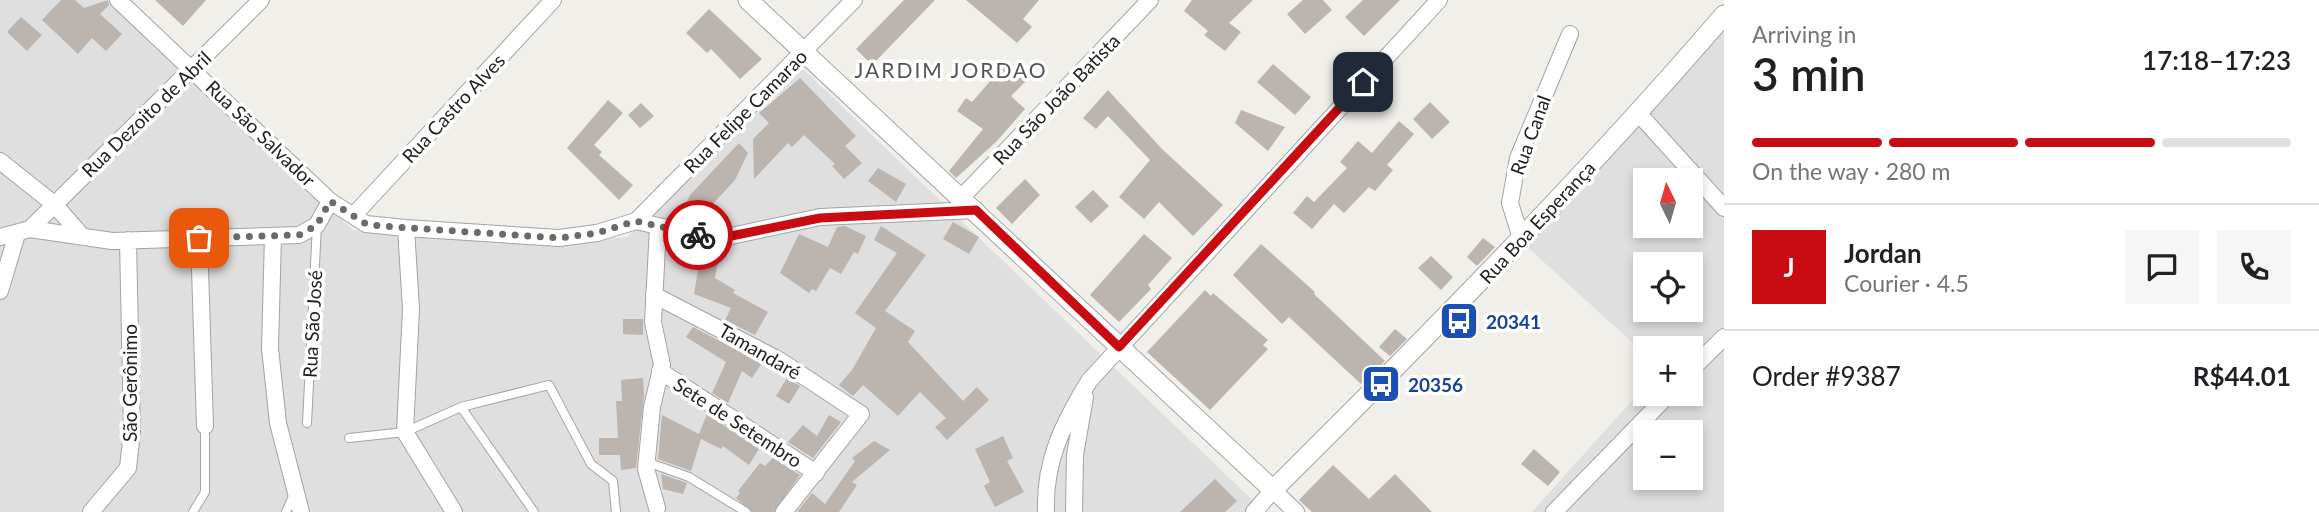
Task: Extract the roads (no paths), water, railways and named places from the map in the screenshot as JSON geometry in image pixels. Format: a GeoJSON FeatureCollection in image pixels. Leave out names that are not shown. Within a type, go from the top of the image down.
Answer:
{"type":"FeatureCollection","features":[{"type":"Feature","properties":{"kind":"street","name":"Rua São Salvador"},"geometry":{"type":"LineString","coordinates":[[118,0],[342,208]]}},
{"type":"Feature","properties":{"kind":"street","name":"Rua Dezoito de Abril"},"geometry":{"type":"LineString","coordinates":[[15,233],[54,204],[261,0]]}},
{"type":"Feature","properties":{"kind":"street","name":"Rua Castro Alves"},"geometry":{"type":"LineString","coordinates":[[317,225],[342,208],[553,0]]}},
{"type":"Feature","properties":{"kind":"street"},"geometry":{"type":"LineString","coordinates":[[748,0],[1296,512]]}},
{"type":"Feature","properties":{"kind":"street","name":"Rua Felipe Camarao"},"geometry":{"type":"LineString","coordinates":[[636,221],[854,0]]}},
{"type":"Feature","properties":{"kind":"street","name":"Rua São João Batista"},"geometry":{"type":"LineString","coordinates":[[969,204],[1150,0]]}},
{"type":"Feature","properties":{"kind":"street"},"geometry":{"type":"LineString","coordinates":[[1046,512],[1049,463],[1062,426],[1089,381],[1438,0]]}},
{"type":"Feature","properties":{"kind":"street","name":"Rua Boa Esperança"},"geometry":{"type":"LineString","coordinates":[[1254,512],[1464,301],[1639,114],[1724,15]]}},
{"type":"Feature","properties":{"kind":"street","name":"Rua Canal"},"geometry":{"type":"LineString","coordinates":[[1521,238],[1510,203],[1518,158],[1570,34]]}},
{"type":"Feature","properties":{"kind":"street"},"geometry":{"type":"LineString","coordinates":[[1639,114],[1724,208]]}},
{"type":"Feature","properties":{"kind":"street"},"geometry":{"type":"LineString","coordinates":[[0,161],[54,204],[82,236]]}},
{"type":"Feature","properties":{"kind":"street"},"geometry":{"type":"LineString","coordinates":[[342,208],[366,224],[559,238],[597,233],[636,221],[698,235],[731,236],[820,218],[969,204]]}},
{"type":"Feature","properties":{"kind":"street"},"geometry":{"type":"LineString","coordinates":[[0,291],[15,233],[128,240],[299,235],[317,225]]}},
{"type":"Feature","properties":{"kind":"street"},"geometry":{"type":"LineString","coordinates":[[656,508],[647,462],[652,407],[660,371],[653,322],[658,227]]}},
{"type":"Feature","properties":{"kind":"street"},"geometry":{"type":"LineString","coordinates":[[406,228],[411,309],[405,432],[454,512]]}},
{"type":"Feature","properties":{"kind":"street"},"geometry":{"type":"LineString","coordinates":[[273,236],[270,348],[278,423],[301,512]]}},
{"type":"Feature","properties":{"kind":"street"},"geometry":{"type":"LineString","coordinates":[[199,238],[205,426]]}},
{"type":"Feature","properties":{"kind":"street","name":"São Gerônimo"},"geometry":{"type":"LineString","coordinates":[[91,512],[128,468],[132,432],[128,240]]}},
{"type":"Feature","properties":{"kind":"street","name":"Tamandaré"},"geometry":{"type":"LineString","coordinates":[[654,295],[779,360],[861,414],[816,473]]}},
{"type":"Feature","properties":{"kind":"street"},"geometry":{"type":"LineString","coordinates":[[1703,359],[1724,337]]}},
{"type":"Feature","properties":{"kind":"street","name":"Sete de Setembro"},"geometry":{"type":"LineString","coordinates":[[660,371],[816,473]]}},
{"type":"Feature","properties":{"kind":"street"},"geometry":{"type":"LineString","coordinates":[[1074,512],[1075,455],[1089,381]]}},
{"type":"Feature","properties":{"kind":"street"},"geometry":{"type":"LineString","coordinates":[[1554,512],[1657,406]]}},
{"type":"Feature","properties":{"kind":"street"},"geometry":{"type":"LineString","coordinates":[[784,512],[816,473]]}},
{"type":"Feature","properties":{"kind":"lane","name":"Rua São José"},"geometry":{"type":"LineString","coordinates":[[307,423],[317,225]]}},
{"type":"Feature","properties":{"kind":"lane"},"geometry":{"type":"LineString","coordinates":[[349,438],[405,432],[461,407],[549,385],[591,464],[612,481],[616,512]]}},
{"type":"Feature","properties":{"kind":"lane"},"geometry":{"type":"LineString","coordinates":[[461,407],[534,512]]}},
{"type":"Feature","properties":{"kind":"lane"},"geometry":{"type":"LineString","coordinates":[[193,512],[205,492],[205,426]]}},
{"type":"Feature","properties":{"kind":"lane"},"geometry":{"type":"LineString","coordinates":[[647,462],[689,477],[746,512]]}},
{"type":"Feature","properties":{"kind":"lane"},"geometry":{"type":"LineString","coordinates":[[286,512],[296,488]]}},
{"type":"Feature","properties":{"kind":"place","name":"20341"},"geometry":{"type":"Point","coordinates":[1459,321]}},
{"type":"Feature","properties":{"kind":"place","name":"20356"},"geometry":{"type":"Point","coordinates":[1381,384]}},
{"type":"Feature","properties":{"kind":"district","name":"JARDIM JORDAO"},"geometry":{"type":"Point","coordinates":[951,69]}}]}
